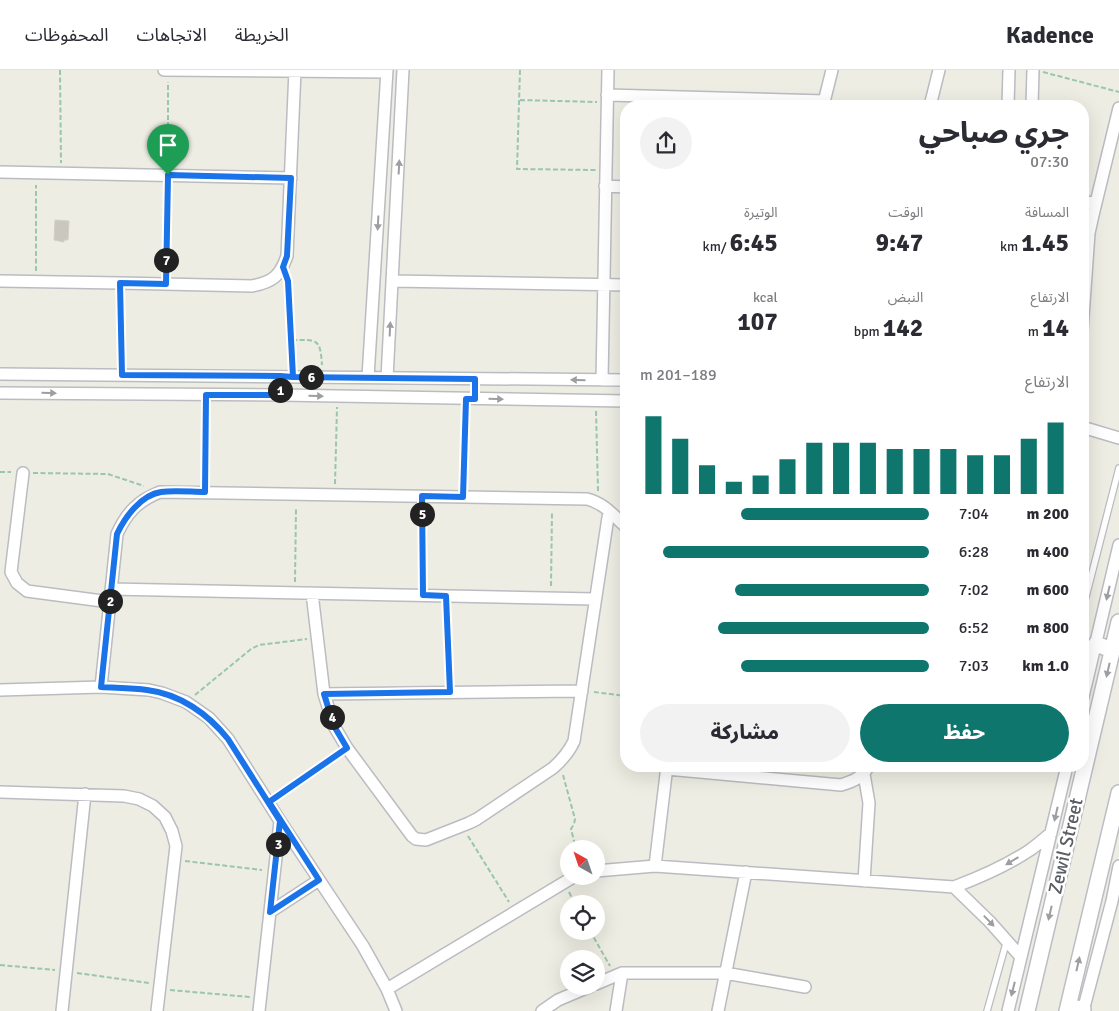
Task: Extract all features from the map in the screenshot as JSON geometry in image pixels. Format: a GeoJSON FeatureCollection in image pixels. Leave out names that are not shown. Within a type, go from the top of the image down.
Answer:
{"type":"FeatureCollection","features":[{"type":"Feature","properties":{"kind":"main road","name":"Zewil Street"},"geometry":{"type":"LineString","coordinates":[[1089,748],[1119,622]]}},
{"type":"Feature","properties":{"kind":"main road"},"geometry":{"type":"LineString","coordinates":[[1096,644],[1112,650]]}},
{"type":"Feature","properties":{"kind":"main road","name":"Zewil Street"},"geometry":{"type":"LineString","coordinates":[[1027,1011],[1083,772]]}},
{"type":"Feature","properties":{"kind":"main road","name":"Zewil Street"},"geometry":{"type":"LineString","coordinates":[[1067,1009],[1119,793]]}},
{"type":"Feature","properties":{"kind":"main road"},"geometry":{"type":"LineString","coordinates":[[1067,1009],[1083,1010]]}},
{"type":"Feature","properties":{"kind":"street"},"geometry":{"type":"LineString","coordinates":[[164,70],[387,71],[368,377]]}},
{"type":"Feature","properties":{"kind":"street"},"geometry":{"type":"LineString","coordinates":[[387,378],[403,70]]}},
{"type":"Feature","properties":{"kind":"street"},"geometry":{"type":"LineString","coordinates":[[602,380],[608,70]]}},
{"type":"Feature","properties":{"kind":"street"},"geometry":{"type":"LineString","coordinates":[[825,100],[832,70]]}},
{"type":"Feature","properties":{"kind":"street"},"geometry":{"type":"LineString","coordinates":[[932,100],[939,70]]}},
{"type":"Feature","properties":{"kind":"street"},"geometry":{"type":"LineString","coordinates":[[1008,100],[1009,70]]}},
{"type":"Feature","properties":{"kind":"street"},"geometry":{"type":"LineString","coordinates":[[0,281],[252,286],[264,284],[275,277],[283,267],[287,256],[295,71]]}},
{"type":"Feature","properties":{"kind":"street"},"geometry":{"type":"LineString","coordinates":[[1033,100],[1038,71]]}},
{"type":"Feature","properties":{"kind":"street"},"geometry":{"type":"LineString","coordinates":[[607,98],[694,100]]}},
{"type":"Feature","properties":{"kind":"street"},"geometry":{"type":"LineString","coordinates":[[1089,233],[1119,108]]}},
{"type":"Feature","properties":{"kind":"street"},"geometry":{"type":"LineString","coordinates":[[0,172],[291,178]]}},
{"type":"Feature","properties":{"kind":"street"},"geometry":{"type":"LineString","coordinates":[[606,186],[620,187]]}},
{"type":"Feature","properties":{"kind":"street"},"geometry":{"type":"LineString","coordinates":[[1089,203],[1095,203]]}},
{"type":"Feature","properties":{"kind":"street"},"geometry":{"type":"LineString","coordinates":[[392,281],[620,285]]}},
{"type":"Feature","properties":{"kind":"street"},"geometry":{"type":"LineString","coordinates":[[0,374],[620,380]]}},
{"type":"Feature","properties":{"kind":"street"},"geometry":{"type":"LineString","coordinates":[[24,393],[25,374]]}},
{"type":"Feature","properties":{"kind":"street"},"geometry":{"type":"LineString","coordinates":[[280,376],[280,395]]}},
{"type":"Feature","properties":{"kind":"street"},"geometry":{"type":"LineString","coordinates":[[471,399],[475,379]]}},
{"type":"Feature","properties":{"kind":"street"},"geometry":{"type":"LineString","coordinates":[[0,392],[620,401]]}},
{"type":"Feature","properties":{"kind":"street"},"geometry":{"type":"LineString","coordinates":[[1089,429],[1119,438]]}},
{"type":"Feature","properties":{"kind":"street"},"geometry":{"type":"LineString","coordinates":[[23,472],[11,572],[17,583],[27,592],[110,602]]}},
{"type":"Feature","properties":{"kind":"street"},"geometry":{"type":"LineString","coordinates":[[101,687],[117,534],[122,522],[138,504],[160,492],[587,499],[599,503],[620,521]]}},
{"type":"Feature","properties":{"kind":"street"},"geometry":{"type":"LineString","coordinates":[[312,592],[324,694],[334,726],[347,748],[412,836],[416,839],[426,840],[469,823],[553,768],[560,763],[574,741],[609,510]]}},
{"type":"Feature","properties":{"kind":"street"},"geometry":{"type":"LineString","coordinates":[[1089,672],[1119,546]]}},
{"type":"Feature","properties":{"kind":"street"},"geometry":{"type":"LineString","coordinates":[[111,589],[595,599]]}},
{"type":"Feature","properties":{"kind":"street"},"geometry":{"type":"LineString","coordinates":[[0,690],[101,687],[149,690],[186,702],[198,710],[220,728],[228,739],[363,946],[387,989],[396,1011]]}},
{"type":"Feature","properties":{"kind":"street"},"geometry":{"type":"LineString","coordinates":[[324,694],[582,691]]}},
{"type":"Feature","properties":{"kind":"street"},"geometry":{"type":"LineString","coordinates":[[655,866],[667,772]]}},
{"type":"Feature","properties":{"kind":"street"},"geometry":{"type":"LineString","coordinates":[[767,772],[841,784],[853,781],[864,772]]}},
{"type":"Feature","properties":{"kind":"street"},"geometry":{"type":"LineString","coordinates":[[864,881],[870,803],[866,772]]}},
{"type":"Feature","properties":{"kind":"street"},"geometry":{"type":"LineString","coordinates":[[1008,1011],[1066,772]]}},
{"type":"Feature","properties":{"kind":"street"},"geometry":{"type":"LineString","coordinates":[[0,792],[124,796],[139,799],[153,806],[165,817],[172,831],[176,846],[157,1011]]}},
{"type":"Feature","properties":{"kind":"street"},"geometry":{"type":"LineString","coordinates":[[62,1011],[85,794]]}},
{"type":"Feature","properties":{"kind":"street"},"geometry":{"type":"LineString","coordinates":[[259,1011],[280,821]]}},
{"type":"Feature","properties":{"kind":"street"},"geometry":{"type":"LineString","coordinates":[[605,870],[655,866],[954,887],[981,877],[1007,864],[1031,850],[1051,833]]}},
{"type":"Feature","properties":{"kind":"street"},"geometry":{"type":"LineString","coordinates":[[718,1011],[746,872]]}},
{"type":"Feature","properties":{"kind":"street"},"geometry":{"type":"LineString","coordinates":[[1083,1010],[1115,902],[1118,873]]}},
{"type":"Feature","properties":{"kind":"street"},"geometry":{"type":"LineString","coordinates":[[270,912],[319,880]]}},
{"type":"Feature","properties":{"kind":"street"},"geometry":{"type":"LineString","coordinates":[[387,989],[560,885]]}},
{"type":"Feature","properties":{"kind":"street"},"geometry":{"type":"LineString","coordinates":[[954,887],[973,904],[1021,957]]}},
{"type":"Feature","properties":{"kind":"street"},"geometry":{"type":"LineString","coordinates":[[616,1011],[619,974]]}},
{"type":"Feature","properties":{"kind":"street"},"geometry":{"type":"LineString","coordinates":[[605,980],[619,974],[725,974],[805,987]]}},
{"type":"Feature","properties":{"kind":"street"},"geometry":{"type":"LineString","coordinates":[[542,1011],[558,1000],[570,995]]}},
{"type":"Feature","properties":{"kind":"lane"},"geometry":{"type":"LineString","coordinates":[[1089,585],[1119,468]]}},
{"type":"Feature","properties":{"kind":"lane"},"geometry":{"type":"LineString","coordinates":[[987,1011],[1007,940]]}},
{"type":"Feature","properties":{"kind":"path"},"geometry":{"type":"LineString","coordinates":[[60,70],[61,173]]}},
{"type":"Feature","properties":{"kind":"path"},"geometry":{"type":"LineString","coordinates":[[166,284],[168,70]]}},
{"type":"Feature","properties":{"kind":"path"},"geometry":{"type":"LineString","coordinates":[[520,70],[517,169],[606,170]]}},
{"type":"Feature","properties":{"kind":"path"},"geometry":{"type":"LineString","coordinates":[[1038,71],[1119,92]]}},
{"type":"Feature","properties":{"kind":"path"},"geometry":{"type":"LineString","coordinates":[[519,100],[607,98]]}},
{"type":"Feature","properties":{"kind":"path"},"geometry":{"type":"LineString","coordinates":[[36,173],[36,282]]}},
{"type":"Feature","properties":{"kind":"path"},"geometry":{"type":"LineString","coordinates":[[283,267],[288,281],[293,377]]}},
{"type":"Feature","properties":{"kind":"path"},"geometry":{"type":"LineString","coordinates":[[120,283],[122,375]]}},
{"type":"Feature","properties":{"kind":"path"},"geometry":{"type":"LineString","coordinates":[[292,340],[311,340],[319,345],[323,377]]}},
{"type":"Feature","properties":{"kind":"path"},"geometry":{"type":"LineString","coordinates":[[205,492],[206,395]]}},
{"type":"Feature","properties":{"kind":"path"},"geometry":{"type":"LineString","coordinates":[[334,495],[337,397]]}},
{"type":"Feature","properties":{"kind":"path"},"geometry":{"type":"LineString","coordinates":[[463,497],[471,399]]}},
{"type":"Feature","properties":{"kind":"path"},"geometry":{"type":"LineString","coordinates":[[596,401],[599,503]]}},
{"type":"Feature","properties":{"kind":"path"},"geometry":{"type":"LineString","coordinates":[[23,472],[108,474],[160,492]]}},
{"type":"Feature","properties":{"kind":"path"},"geometry":{"type":"LineString","coordinates":[[294,592],[297,494]]}},
{"type":"Feature","properties":{"kind":"path"},"geometry":{"type":"LineString","coordinates":[[422,496],[423,595]]}},
{"type":"Feature","properties":{"kind":"path"},"geometry":{"type":"LineString","coordinates":[[551,598],[552,498]]}},
{"type":"Feature","properties":{"kind":"path"},"geometry":{"type":"LineString","coordinates":[[446,596],[450,692]]}},
{"type":"Feature","properties":{"kind":"path"},"geometry":{"type":"LineString","coordinates":[[186,702],[251,649],[259,646],[317,637]]}},
{"type":"Feature","properties":{"kind":"path"},"geometry":{"type":"LineString","coordinates":[[582,691],[620,695]]}},
{"type":"Feature","properties":{"kind":"path"},"geometry":{"type":"LineString","coordinates":[[269,802],[347,748]]}},
{"type":"Feature","properties":{"kind":"path"},"geometry":{"type":"LineString","coordinates":[[560,763],[574,819],[571,829],[574,840]]}},
{"type":"Feature","properties":{"kind":"path"},"geometry":{"type":"LineString","coordinates":[[462,826],[516,912]]}},
{"type":"Feature","properties":{"kind":"path"},"geometry":{"type":"LineString","coordinates":[[174,860],[275,872]]}},
{"type":"Feature","properties":{"kind":"path"},"geometry":{"type":"LineString","coordinates":[[596,940],[619,974]]}},
{"type":"Feature","properties":{"kind":"path"},"geometry":{"type":"LineString","coordinates":[[0,965],[66,971],[160,987],[260,998]]}},
{"type":"Feature","properties":{"kind":"building"},"geometry":{"type":"Polygon","coordinates":[[[55,220],[69,221],[68,240],[64,240],[64,242],[54,240],[55,220]]]}},
{"type":"Feature","properties":{"kind":"route"},"geometry":{"type":"LineString","coordinates":[[168,175],[166,284],[120,283],[122,375],[280,376],[293,377],[475,379],[475,399],[466,399],[463,497],[422,496],[423,595],[446,596],[450,692],[324,694],[334,726],[347,748],[269,802],[319,880],[270,912],[280,821],[220,728],[198,710],[174,697],[149,690],[101,687],[117,534],[122,522],[138,504],[160,492],[205,492],[206,395],[280,395],[280,376],[293,377],[288,281],[283,267],[287,256],[291,178],[168,175]]}}]}
